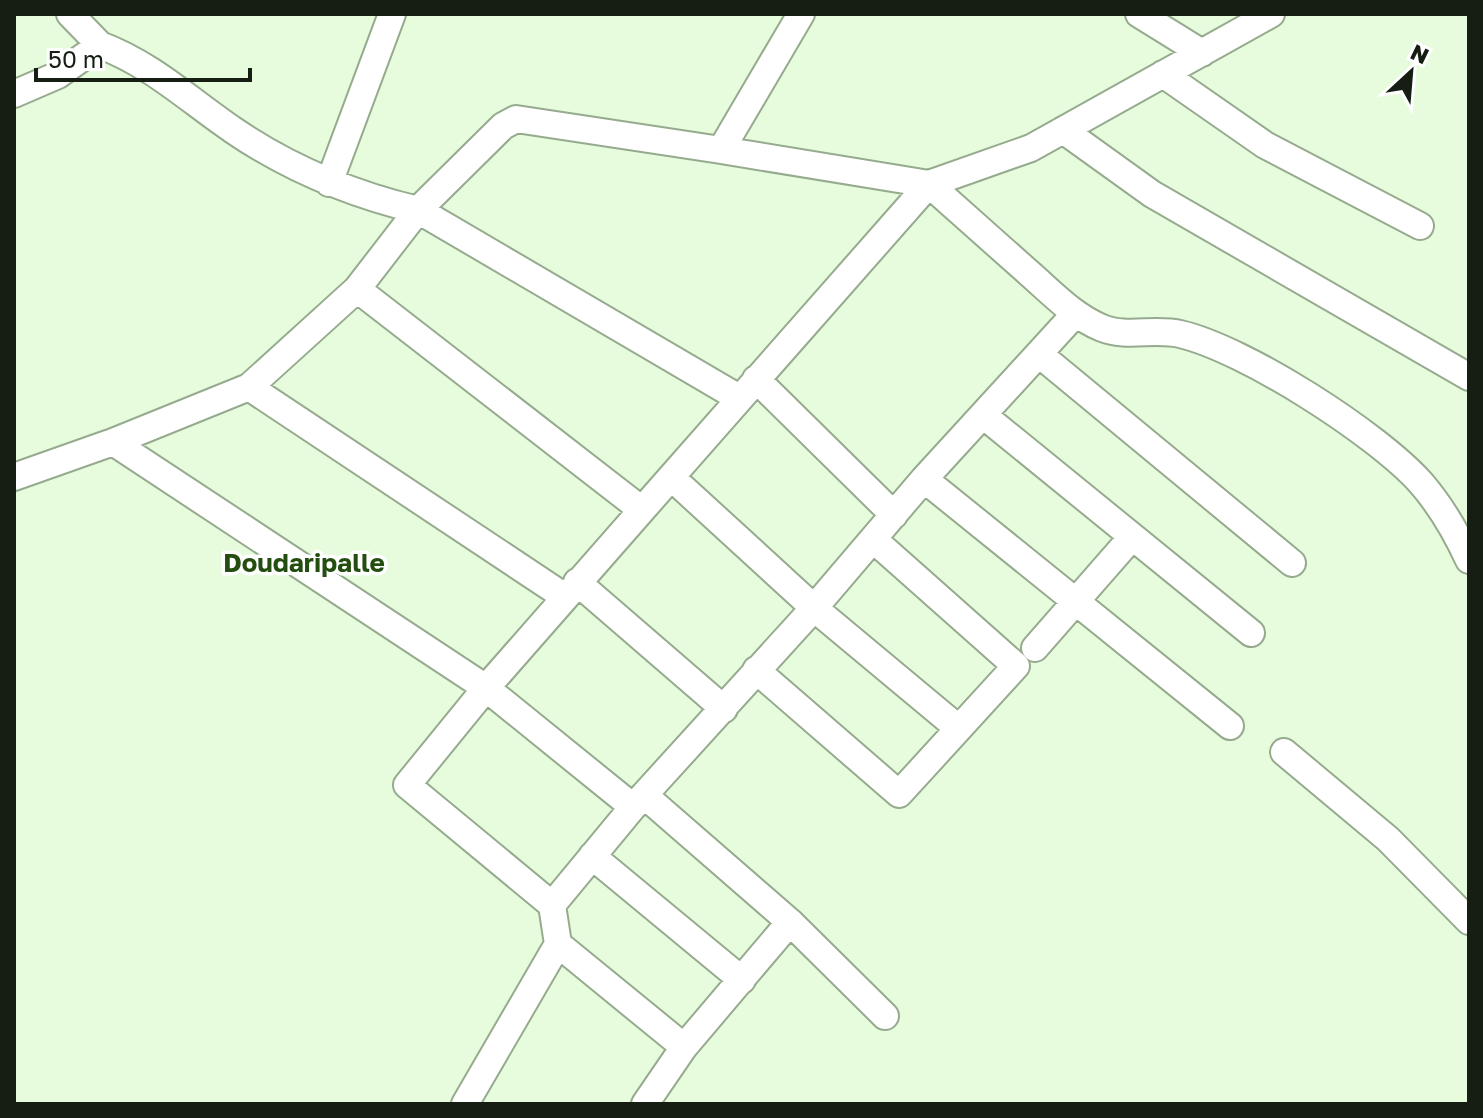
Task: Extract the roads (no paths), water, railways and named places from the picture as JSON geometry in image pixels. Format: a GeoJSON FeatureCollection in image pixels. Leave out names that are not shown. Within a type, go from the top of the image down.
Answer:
{"type":"FeatureCollection","features":[{"type":"Feature","properties":{"kind":"street"},"geometry":{"type":"LineString","coordinates":[[70,14],[100,45],[117,51],[176,86],[231,129],[281,161],[329,183],[418,210],[747,388],[894,515]]}},
{"type":"Feature","properties":{"kind":"street"},"geometry":{"type":"LineString","coordinates":[[329,183],[392,14]]}},
{"type":"Feature","properties":{"kind":"street"},"geometry":{"type":"LineString","coordinates":[[721,150],[801,14]]}},
{"type":"Feature","properties":{"kind":"street"},"geometry":{"type":"LineString","coordinates":[[1139,14],[1202,53]]}},
{"type":"Feature","properties":{"kind":"street"},"geometry":{"type":"LineString","coordinates":[[14,477],[113,442],[249,387],[357,289],[418,210],[503,126],[516,119],[929,184],[1031,148],[1271,14]]}},
{"type":"Feature","properties":{"kind":"street"},"geometry":{"type":"LineString","coordinates":[[14,94],[58,75],[100,45]]}},
{"type":"Feature","properties":{"kind":"street"},"geometry":{"type":"LineString","coordinates":[[1163,74],[1265,145],[1420,226]]}},
{"type":"Feature","properties":{"kind":"street"},"geometry":{"type":"LineString","coordinates":[[1063,130],[1152,194],[1469,377]]}},
{"type":"Feature","properties":{"kind":"street"},"geometry":{"type":"LineString","coordinates":[[929,184],[1075,314],[1104,329],[1178,333],[1241,357],[1321,404],[1372,441],[1420,482],[1452,525],[1469,560]]}},
{"type":"Feature","properties":{"kind":"street"},"geometry":{"type":"LineString","coordinates":[[465,1104],[558,944],[552,905],[407,785],[571,590],[929,184]]}},
{"type":"Feature","properties":{"kind":"street"},"geometry":{"type":"LineString","coordinates":[[357,289],[642,510]]}},
{"type":"Feature","properties":{"kind":"street"},"geometry":{"type":"LineString","coordinates":[[552,905],[639,801],[814,608],[924,479],[1075,314]]}},
{"type":"Feature","properties":{"kind":"street"},"geometry":{"type":"LineString","coordinates":[[1039,354],[1292,563]]}},
{"type":"Feature","properties":{"kind":"street"},"geometry":{"type":"LineString","coordinates":[[249,387],[571,590],[724,709]]}},
{"type":"Feature","properties":{"kind":"street"},"geometry":{"type":"LineString","coordinates":[[983,415],[1251,633]]}},
{"type":"Feature","properties":{"kind":"street"},"geometry":{"type":"LineString","coordinates":[[113,442],[486,688],[639,801],[790,922],[885,1016]]}},
{"type":"Feature","properties":{"kind":"street"},"geometry":{"type":"LineString","coordinates":[[671,477],[814,608],[958,728]]}},
{"type":"Feature","properties":{"kind":"street"},"geometry":{"type":"LineString","coordinates":[[924,479],[1230,726]]}},
{"type":"Feature","properties":{"kind":"street"},"geometry":{"type":"LineString","coordinates":[[1035,648],[1132,537]]}},
{"type":"Feature","properties":{"kind":"street"},"geometry":{"type":"LineString","coordinates":[[756,670],[899,794],[1016,666],[874,540]]}},
{"type":"Feature","properties":{"kind":"street"},"geometry":{"type":"LineString","coordinates":[[1284,752],[1388,839],[1469,921]]}},
{"type":"Feature","properties":{"kind":"street"},"geometry":{"type":"LineString","coordinates":[[592,856],[742,980]]}},
{"type":"Feature","properties":{"kind":"street"},"geometry":{"type":"LineString","coordinates":[[645,1104],[684,1047],[790,922]]}},
{"type":"Feature","properties":{"kind":"street"},"geometry":{"type":"LineString","coordinates":[[558,944],[684,1047]]}},
{"type":"Feature","properties":{"kind":"district","name":"Doudaripalle"},"geometry":{"type":"Point","coordinates":[304,562]}}]}
